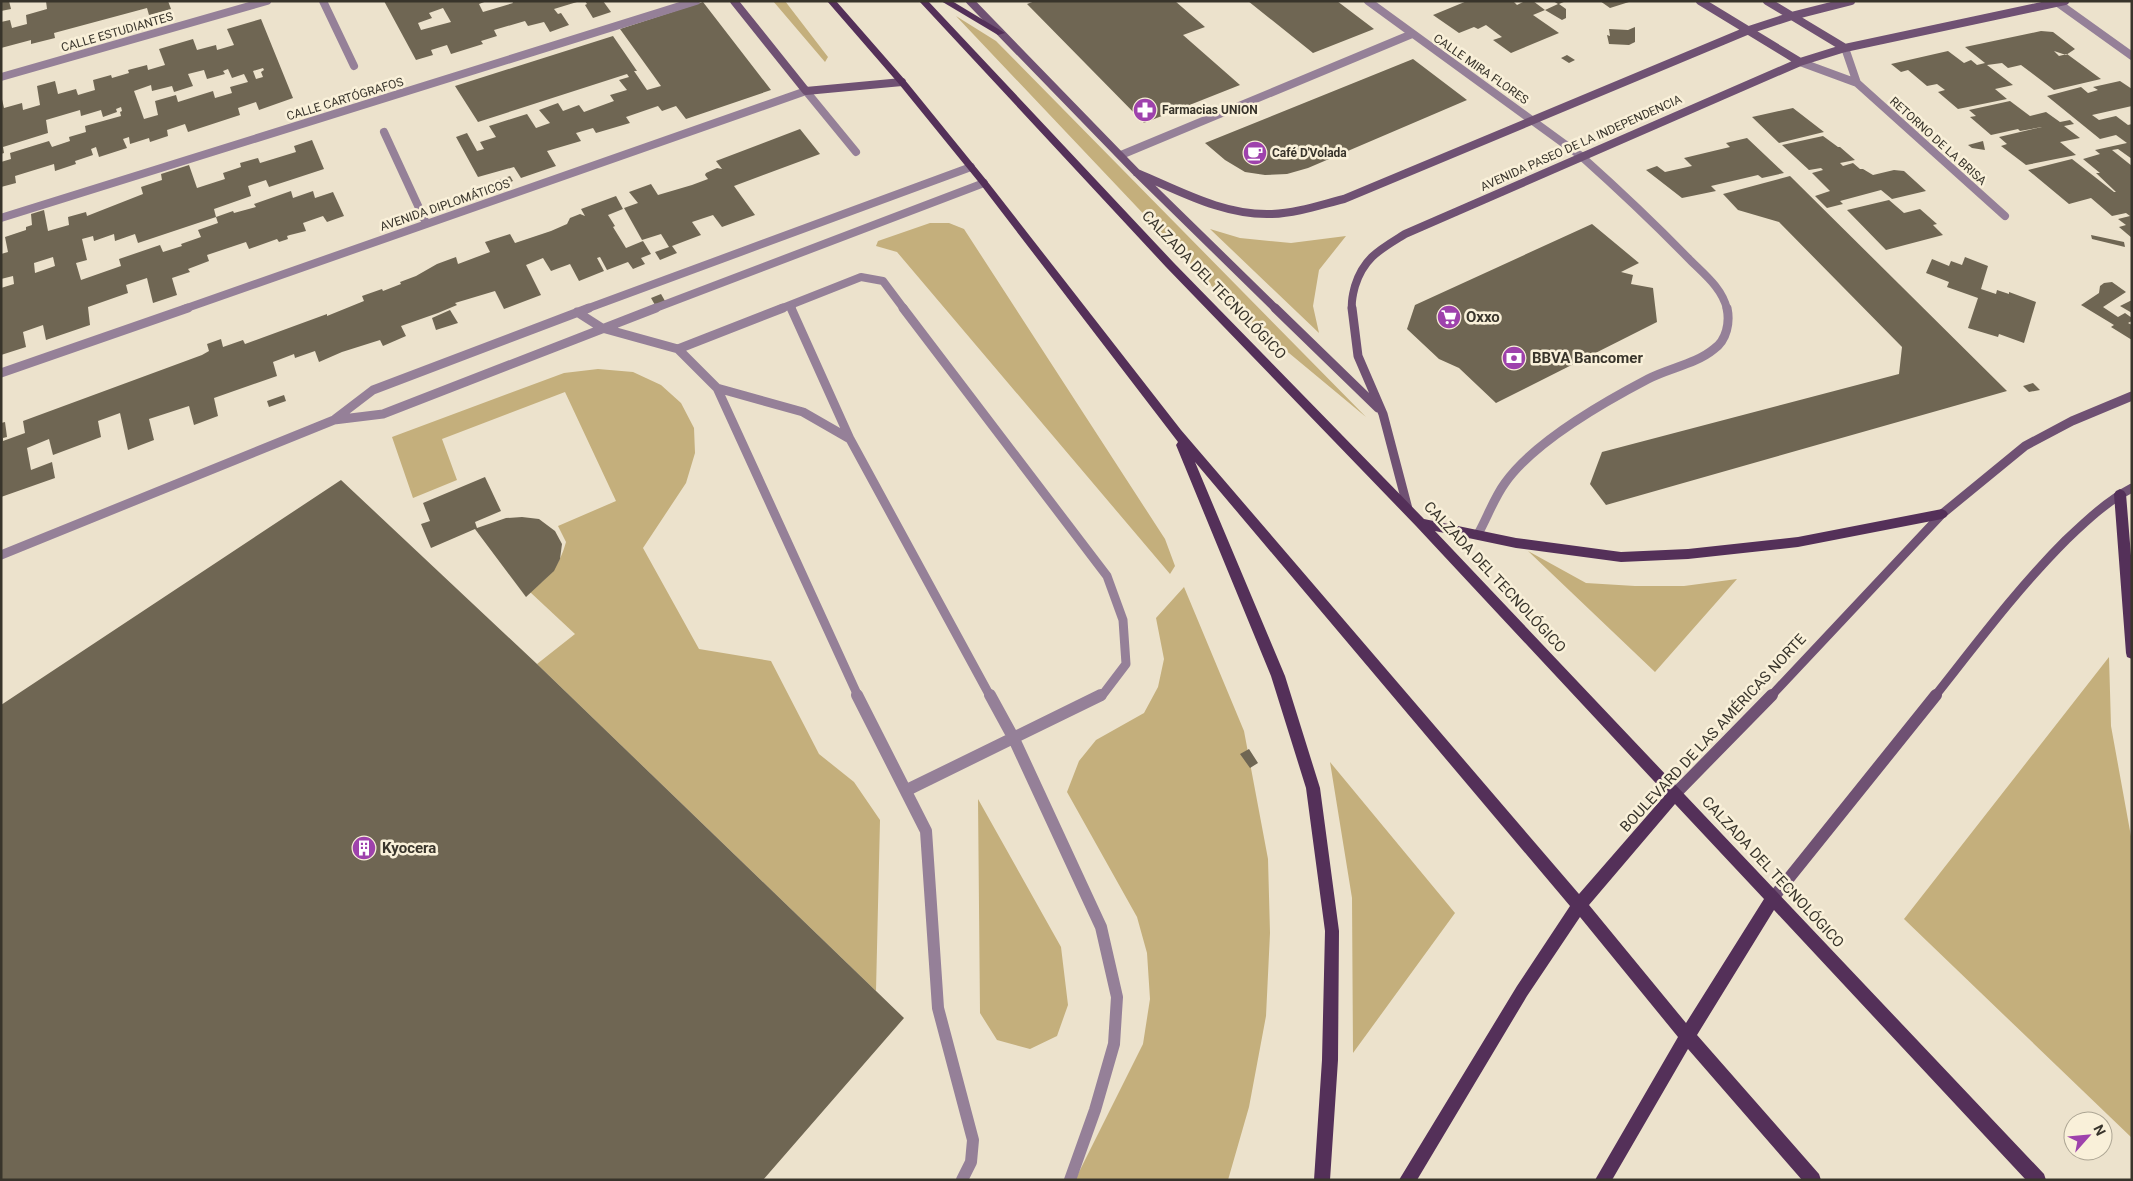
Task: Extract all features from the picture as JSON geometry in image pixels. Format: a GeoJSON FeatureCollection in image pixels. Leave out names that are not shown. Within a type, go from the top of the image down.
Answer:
{"type":"FeatureCollection","features":[{"type":"Feature","properties":{"kind":"main road"},"geometry":{"type":"LineString","coordinates":[[831,1],[902,82],[984,183],[1177,433],[1579,905],[1688,1036],[1813,1180]]}},
{"type":"Feature","properties":{"kind":"main road","name":"CALZADA DEL TECNOLÓGICO"},"geometry":{"type":"LineString","coordinates":[[923,1],[1157,251],[1408,509],[2038,1180]]}},
{"type":"Feature","properties":{"kind":"main road"},"geometry":{"type":"LineString","coordinates":[[945,1],[1001,32]]}},
{"type":"Feature","properties":{"kind":"main road"},"geometry":{"type":"LineString","coordinates":[[1177,433],[1278,676],[1313,788],[1332,931],[1330,1060],[1322,1180]]}},
{"type":"Feature","properties":{"kind":"main road"},"geometry":{"type":"LineString","coordinates":[[2120,494],[2132,653]]}},
{"type":"Feature","properties":{"kind":"main road"},"geometry":{"type":"LineString","coordinates":[[1420,523],[1478,534],[1516,544],[1621,557],[1688,554],[1798,542],[1942,514]]}},
{"type":"Feature","properties":{"kind":"main road","name":"BOULEVARD DE LAS AMÉRICAS NORTE"},"geometry":{"type":"LineString","coordinates":[[1407,1180],[1522,991],[1579,905],[1675,794]]}},
{"type":"Feature","properties":{"kind":"main road"},"geometry":{"type":"LineString","coordinates":[[1603,1180],[1688,1036],[1773,898]]}},
{"type":"Feature","properties":{"kind":"street","name":"CALLE ESTUDIANTES"},"geometry":{"type":"LineString","coordinates":[[1,76],[267,1]]}},
{"type":"Feature","properties":{"kind":"street"},"geometry":{"type":"LineString","coordinates":[[323,1],[354,66]]}},
{"type":"Feature","properties":{"kind":"street","name":"CALLE CARTÓGRAFOS"},"geometry":{"type":"LineString","coordinates":[[1,218],[696,1]]}},
{"type":"Feature","properties":{"kind":"street"},"geometry":{"type":"LineString","coordinates":[[734,1],[856,152]]}},
{"type":"Feature","properties":{"kind":"street","name":"CALZADA DEL TECNOLÓGICO"},"geometry":{"type":"LineString","coordinates":[[970,1],[1138,173],[1383,414]]}},
{"type":"Feature","properties":{"kind":"street","name":"CALLE MIRA FLORES"},"geometry":{"type":"LineString","coordinates":[[1368,1],[1581,156],[1653,220],[1716,288],[1727,305],[1729,321],[1725,337],[1715,349],[1702,357],[1650,378],[1580,418],[1523,462],[1504,484],[1478,534]]}},
{"type":"Feature","properties":{"kind":"street"},"geometry":{"type":"LineString","coordinates":[[1700,1],[1800,62]]}},
{"type":"Feature","properties":{"kind":"street"},"geometry":{"type":"LineString","coordinates":[[1767,1],[1845,48],[1856,83]]}},
{"type":"Feature","properties":{"kind":"street"},"geometry":{"type":"LineString","coordinates":[[1138,173],[1231,210],[1261,214],[1295,212],[1344,199],[1748,30],[1792,16],[1851,1]]}},
{"type":"Feature","properties":{"kind":"street"},"geometry":{"type":"LineString","coordinates":[[2061,2],[2132,56]]}},
{"type":"Feature","properties":{"kind":"street","name":"AVENIDA PASEO DE LA INDEPENDENCIA"},"geometry":{"type":"LineString","coordinates":[[1408,509],[1383,414],[1366,376],[1357,349],[1351,301],[1360,270],[1378,251],[1406,234],[1800,62],[1845,48],[2061,2]]}},
{"type":"Feature","properties":{"kind":"street"},"geometry":{"type":"LineString","coordinates":[[1121,155],[1412,34]]}},
{"type":"Feature","properties":{"kind":"street","name":"RETORNO DE LA BRISA"},"geometry":{"type":"LineString","coordinates":[[1800,62],[1856,83],[2005,216]]}},
{"type":"Feature","properties":{"kind":"street","name":"AVENIDA DIPLOMÁTICOS"},"geometry":{"type":"LineString","coordinates":[[1,373],[806,91],[902,82]]}},
{"type":"Feature","properties":{"kind":"street"},"geometry":{"type":"LineString","coordinates":[[384,132],[426,224]]}},
{"type":"Feature","properties":{"kind":"street"},"geometry":{"type":"LineString","coordinates":[[334,420],[373,390],[577,312],[971,168]]}},
{"type":"Feature","properties":{"kind":"street"},"geometry":{"type":"LineString","coordinates":[[1,555],[334,420],[384,414],[602,328],[984,183]]}},
{"type":"Feature","properties":{"kind":"street"},"geometry":{"type":"LineString","coordinates":[[678,350],[861,277],[883,281],[1107,576],[1123,620],[1126,664],[1104,693],[1014,739],[907,790]]}},
{"type":"Feature","properties":{"kind":"street"},"geometry":{"type":"LineString","coordinates":[[790,305],[850,439],[1014,739],[1101,927],[1117,997],[1114,1044],[1095,1110],[1070,1180]]}},
{"type":"Feature","properties":{"kind":"street"},"geometry":{"type":"LineString","coordinates":[[577,312],[602,328],[678,350],[717,388],[867,716],[907,790],[926,831],[938,1008],[973,1140],[971,1162],[962,1180]]}},
{"type":"Feature","properties":{"kind":"street"},"geometry":{"type":"LineString","coordinates":[[717,388],[803,412],[850,439]]}},
{"type":"Feature","properties":{"kind":"street","name":"BOULEVARD DE LAS AMÉRICAS NORTE"},"geometry":{"type":"LineString","coordinates":[[1675,794],[1721,749],[1942,514],[2025,446],[2072,421],[2132,396]]}},
{"type":"Feature","properties":{"kind":"street"},"geometry":{"type":"LineString","coordinates":[[1773,898],[2035,571],[2088,519],[2120,494],[2132,488]]}},
{"type":"Feature","properties":{"kind":"shaded area"},"geometry":{"type":"Polygon","coordinates":[[[773,1],[785,1],[828,57],[825,62],[773,1]]]}},
{"type":"Feature","properties":{"kind":"shaded area"},"geometry":{"type":"Polygon","coordinates":[[[956,16],[996,41],[1366,417],[1225,300],[956,16]]]}},
{"type":"Feature","properties":{"kind":"shaded area"},"geometry":{"type":"Polygon","coordinates":[[[930,223],[949,223],[964,229],[1165,539],[1175,566],[1170,574],[897,252],[876,246],[878,241],[930,223]]]}},
{"type":"Feature","properties":{"kind":"shaded area"},"geometry":{"type":"Polygon","coordinates":[[[1210,229],[1240,238],[1291,243],[1346,236],[1319,270],[1313,306],[1319,333],[1210,229]]]}},
{"type":"Feature","properties":{"kind":"shaded area"},"geometry":{"type":"Polygon","coordinates":[[[598,369],[633,372],[661,385],[681,403],[694,428],[695,453],[686,483],[643,548],[699,649],[771,661],[819,754],[854,782],[880,820],[876,991],[537,664],[575,634],[530,592],[548,576],[560,558],[566,542],[558,526],[616,501],[565,392],[442,439],[457,480],[413,498],[392,437],[564,373],[598,369]]]}},
{"type":"Feature","properties":{"kind":"shaded area"},"geometry":{"type":"Polygon","coordinates":[[[1528,551],[1586,583],[1684,586],[1737,579],[1655,672],[1528,551]]]}},
{"type":"Feature","properties":{"kind":"shaded area"},"geometry":{"type":"Polygon","coordinates":[[[1184,587],[1244,731],[1268,859],[1270,933],[1266,1016],[1249,1107],[1228,1180],[1075,1180],[1143,1044],[1150,999],[1147,953],[1137,917],[1067,792],[1079,761],[1096,740],[1144,713],[1158,687],[1164,659],[1156,618],[1184,587]]]}},
{"type":"Feature","properties":{"kind":"shaded area"},"geometry":{"type":"Polygon","coordinates":[[[2109,657],[2111,726],[2132,842],[2132,1138],[2113,1120],[2113,1111],[2104,1111],[1904,919],[2109,657]]]}},
{"type":"Feature","properties":{"kind":"shaded area"},"geometry":{"type":"Polygon","coordinates":[[[1330,762],[1455,913],[1353,1053],[1352,898],[1330,762]]]}},
{"type":"Feature","properties":{"kind":"shaded area"},"geometry":{"type":"Polygon","coordinates":[[[978,799],[1061,947],[1068,1005],[1057,1036],[1030,1049],[997,1040],[980,1013],[978,799]]]}},
{"type":"Feature","properties":{"kind":"building"},"geometry":{"type":"Polygon","coordinates":[[[1,1],[9,1],[11,9],[1,11],[1,1]]]}},
{"type":"Feature","properties":{"kind":"building"},"geometry":{"type":"Polygon","coordinates":[[[46,1],[168,1],[171,9],[149,15],[147,8],[54,33],[55,38],[31,44],[31,40],[1,48],[1,22],[10,20],[12,28],[27,24],[26,15],[47,9],[46,1]]]}},
{"type":"Feature","properties":{"kind":"building"},"geometry":{"type":"Polygon","coordinates":[[[384,1],[487,1],[479,4],[483,12],[513,3],[512,1],[577,2],[554,9],[558,14],[561,13],[569,25],[550,32],[544,22],[528,26],[525,21],[494,30],[497,36],[481,41],[483,44],[451,54],[447,45],[431,50],[433,55],[416,60],[384,1]],[[443,8],[429,13],[432,18],[418,23],[421,30],[451,22],[443,8]]]}},
{"type":"Feature","properties":{"kind":"building"},"geometry":{"type":"Polygon","coordinates":[[[585,1],[603,1],[611,12],[593,18],[585,5],[587,4],[585,1]]]}},
{"type":"Feature","properties":{"kind":"building"},"geometry":{"type":"Polygon","coordinates":[[[1035,1],[1175,1],[1205,27],[1183,35],[1240,85],[1144,123],[1027,4],[1035,1]]]}},
{"type":"Feature","properties":{"kind":"building"},"geometry":{"type":"Polygon","coordinates":[[[1248,1],[1337,1],[1374,29],[1313,53],[1248,1]]]}},
{"type":"Feature","properties":{"kind":"building"},"geometry":{"type":"Polygon","coordinates":[[[1467,1],[1513,1],[1517,5],[1525,1],[1533,1],[1545,10],[1533,15],[1559,33],[1511,53],[1493,40],[1502,37],[1486,25],[1478,29],[1474,27],[1459,33],[1433,15],[1467,1]]]}},
{"type":"Feature","properties":{"kind":"building"},"geometry":{"type":"Polygon","coordinates":[[[1553,1],[1566,1],[1559,4],[1566,9],[1566,18],[1562,20],[1545,10],[1558,4],[1553,1]]]}},
{"type":"Feature","properties":{"kind":"building"},"geometry":{"type":"Polygon","coordinates":[[[1600,1],[1629,1],[1629,2],[1610,8],[1600,1]]]}},
{"type":"Feature","properties":{"kind":"building"},"geometry":{"type":"Polygon","coordinates":[[[703,2],[771,90],[686,119],[676,106],[662,111],[658,106],[626,117],[630,123],[596,133],[593,128],[576,133],[581,141],[547,151],[556,166],[521,178],[514,167],[478,177],[456,137],[467,133],[477,151],[484,149],[480,142],[496,137],[489,126],[527,114],[536,128],[550,123],[539,110],[558,103],[563,111],[579,105],[584,112],[614,101],[610,95],[627,90],[619,80],[629,77],[627,74],[478,122],[455,86],[613,36],[637,71],[634,71],[647,90],[661,86],[620,29],[703,2]]]}},
{"type":"Feature","properties":{"kind":"building"},"geometry":{"type":"Polygon","coordinates":[[[261,19],[293,98],[259,110],[256,102],[238,108],[240,115],[188,132],[185,124],[167,130],[168,136],[150,142],[149,138],[130,144],[129,137],[123,139],[127,148],[99,157],[96,147],[91,149],[93,155],[75,161],[76,164],[55,171],[54,164],[15,176],[16,183],[1,187],[1,162],[11,159],[10,153],[49,141],[52,147],[70,141],[69,137],[86,132],[85,126],[121,116],[120,112],[122,111],[121,107],[116,109],[117,112],[103,117],[101,110],[81,116],[80,110],[46,120],[48,133],[3,147],[4,153],[1,154],[1,95],[4,108],[22,103],[23,110],[40,105],[37,86],[55,81],[58,94],[76,89],[78,95],[95,90],[93,80],[111,75],[112,78],[129,73],[128,70],[147,65],[148,70],[165,65],[159,49],[193,39],[197,50],[216,45],[217,50],[234,45],[227,29],[261,19]],[[263,68],[253,71],[256,79],[263,77],[261,72],[264,70],[263,68]],[[228,69],[223,71],[225,74],[207,79],[204,70],[188,74],[193,86],[174,92],[172,86],[152,91],[151,85],[134,91],[144,119],[158,115],[155,101],[176,95],[178,102],[213,91],[215,98],[232,93],[230,87],[248,82],[244,74],[232,78],[228,69]]]}},
{"type":"Feature","properties":{"kind":"building"},"geometry":{"type":"Polygon","coordinates":[[[1635,27],[1635,42],[1629,45],[1609,44],[1607,35],[1610,36],[1609,29],[1628,30],[1635,27]]]}},
{"type":"Feature","properties":{"kind":"building"},"geometry":{"type":"Polygon","coordinates":[[[2041,31],[2053,32],[2075,49],[2067,54],[2101,79],[2054,90],[2021,65],[2008,68],[2002,63],[1987,65],[2013,85],[1995,89],[2007,99],[1958,109],[1938,92],[1945,90],[1937,84],[1927,86],[1908,70],[1901,72],[1891,64],[1948,51],[1964,63],[1971,60],[1977,65],[1985,63],[1965,47],[2041,31]],[[2054,51],[2059,56],[2065,55],[2054,51]]]}},
{"type":"Feature","properties":{"kind":"building"},"geometry":{"type":"Polygon","coordinates":[[[1567,55],[1575,60],[1569,63],[1561,58],[1567,55]]]}},
{"type":"Feature","properties":{"kind":"building"},"geometry":{"type":"Polygon","coordinates":[[[1413,59],[1467,100],[1308,168],[1287,174],[1265,175],[1245,172],[1225,160],[1205,143],[1413,59]]]}},
{"type":"Feature","properties":{"kind":"building"},"geometry":{"type":"Polygon","coordinates":[[[2120,81],[2132,89],[2132,106],[2092,115],[2099,120],[2116,116],[2128,125],[2132,124],[2132,159],[2118,149],[2112,150],[2132,166],[2132,238],[2119,227],[2126,225],[2118,219],[2130,216],[2126,213],[2112,216],[2091,198],[2069,204],[2028,170],[2072,159],[2116,192],[2096,173],[2100,173],[2083,159],[2100,154],[2095,150],[2127,143],[2116,135],[2100,139],[2047,96],[2081,87],[2088,93],[2098,90],[2093,87],[2120,81]]]}},
{"type":"Feature","properties":{"kind":"building"},"geometry":{"type":"Polygon","coordinates":[[[2010,101],[2030,116],[2046,112],[2060,122],[2070,120],[2074,124],[2064,126],[2080,138],[2060,142],[2076,155],[2026,165],[2001,146],[2007,144],[1999,137],[2042,127],[2020,131],[2018,129],[1991,135],[1970,117],[1976,116],[1969,110],[2010,101]]]}},
{"type":"Feature","properties":{"kind":"building"},"geometry":{"type":"Polygon","coordinates":[[[1793,108],[1824,132],[1779,143],[1752,117],[1793,108]]]}},
{"type":"Feature","properties":{"kind":"building"},"geometry":{"type":"Polygon","coordinates":[[[800,129],[820,154],[734,186],[755,215],[722,227],[713,215],[692,222],[701,235],[672,246],[677,253],[660,260],[655,252],[669,247],[661,234],[642,240],[624,208],[638,203],[629,192],[651,184],[658,195],[692,185],[708,179],[705,175],[706,173],[717,168],[722,169],[716,161],[800,129]]]}},
{"type":"Feature","properties":{"kind":"building"},"geometry":{"type":"Polygon","coordinates":[[[1823,136],[1855,160],[1840,163],[1843,166],[1853,163],[1860,169],[1873,175],[1894,170],[1904,171],[1926,191],[1892,199],[1881,190],[1840,201],[1843,204],[1827,208],[1815,196],[1830,191],[1812,173],[1823,170],[1821,168],[1809,170],[1782,145],[1823,136]]]}},
{"type":"Feature","properties":{"kind":"building"},"geometry":{"type":"Polygon","coordinates":[[[1747,138],[1784,173],[1762,178],[1758,175],[1711,186],[1716,191],[1682,198],[1646,170],[1657,166],[1665,172],[1692,166],[1684,158],[1730,147],[1726,143],[1747,138]]]}},
{"type":"Feature","properties":{"kind":"building"},"geometry":{"type":"Polygon","coordinates":[[[312,140],[324,169],[269,187],[266,180],[248,186],[251,196],[214,209],[216,217],[233,211],[234,213],[256,207],[254,204],[291,191],[293,198],[313,191],[315,198],[333,192],[344,216],[327,222],[323,216],[303,223],[306,231],[287,236],[288,239],[279,242],[277,239],[249,249],[246,242],[207,255],[209,261],[188,269],[190,272],[172,278],[177,295],[153,303],[147,278],[126,285],[128,293],[88,307],[90,325],[46,340],[43,325],[23,332],[26,347],[1,355],[1,288],[14,284],[13,276],[1,279],[1,254],[8,252],[5,237],[26,230],[26,227],[32,225],[31,214],[44,210],[48,231],[69,225],[68,217],[86,212],[87,216],[143,194],[141,187],[162,180],[161,174],[189,165],[197,188],[225,179],[223,173],[241,167],[240,163],[258,158],[260,163],[296,152],[294,146],[312,140]],[[216,217],[138,243],[135,234],[115,241],[114,234],[94,241],[93,236],[82,239],[87,260],[76,263],[81,280],[121,266],[119,259],[160,245],[163,252],[182,246],[181,244],[201,237],[198,230],[218,223],[216,217]],[[53,257],[34,263],[35,273],[55,266],[53,257]]]}},
{"type":"Feature","properties":{"kind":"building"},"geometry":{"type":"Polygon","coordinates":[[[1983,141],[1985,150],[1972,148],[1968,145],[1983,141]]]}},
{"type":"Feature","properties":{"kind":"building"},"geometry":{"type":"Polygon","coordinates":[[[510,176],[513,181],[499,186],[496,181],[510,176]]]}},
{"type":"Feature","properties":{"kind":"building"},"geometry":{"type":"Polygon","coordinates":[[[1790,176],[2007,391],[1606,505],[1590,484],[1602,452],[1899,374],[1902,347],[1779,222],[1738,210],[1723,194],[1790,176]]]}},
{"type":"Feature","properties":{"kind":"building"},"geometry":{"type":"Polygon","coordinates":[[[616,196],[623,209],[608,215],[615,226],[613,227],[626,248],[643,241],[651,254],[641,258],[645,264],[633,269],[628,262],[607,270],[600,257],[597,258],[604,271],[579,281],[570,264],[551,271],[543,258],[526,265],[541,295],[504,309],[495,291],[455,303],[457,305],[401,326],[406,336],[383,346],[380,340],[342,352],[319,362],[315,351],[295,358],[294,354],[273,362],[277,376],[214,398],[218,416],[194,425],[189,406],[149,419],[154,440],[128,450],[120,413],[98,421],[101,437],[53,455],[49,439],[27,448],[31,470],[52,462],[55,478],[1,497],[1,423],[5,422],[7,437],[3,438],[3,441],[25,433],[23,421],[202,355],[209,351],[207,344],[221,339],[223,347],[243,340],[245,344],[327,314],[327,316],[364,301],[362,296],[401,284],[400,282],[416,276],[437,264],[456,257],[458,264],[490,252],[485,242],[510,234],[515,243],[551,231],[567,224],[570,218],[580,214],[585,216],[581,209],[616,196]]]}},
{"type":"Feature","properties":{"kind":"building"},"geometry":{"type":"Polygon","coordinates":[[[1889,200],[1904,213],[1920,209],[1937,224],[1933,225],[1943,235],[1886,250],[1847,210],[1889,200]]]}},
{"type":"Feature","properties":{"kind":"building"},"geometry":{"type":"Polygon","coordinates":[[[1592,224],[1639,263],[1621,272],[1633,275],[1631,284],[1653,288],[1657,322],[1496,403],[1459,368],[1439,359],[1407,329],[1415,305],[1592,224]]]}},
{"type":"Feature","properties":{"kind":"building"},"geometry":{"type":"Polygon","coordinates":[[[2091,235],[2124,242],[2125,247],[2092,239],[2091,235]]]}},
{"type":"Feature","properties":{"kind":"building"},"geometry":{"type":"Polygon","coordinates":[[[1965,257],[1988,266],[1981,289],[1996,294],[1997,290],[2009,294],[2009,292],[2036,302],[2024,343],[1999,334],[1998,337],[1968,328],[1978,298],[1947,287],[1949,282],[1926,273],[1932,259],[1949,266],[1951,261],[1962,265],[1965,257]]]}},
{"type":"Feature","properties":{"kind":"building"},"geometry":{"type":"Polygon","coordinates":[[[2112,282],[2126,292],[2103,307],[2118,317],[2125,313],[2132,318],[2132,321],[2128,323],[2132,325],[2132,340],[2111,327],[2114,325],[2081,305],[2099,293],[2100,286],[2104,283],[2112,282]]]}},
{"type":"Feature","properties":{"kind":"building"},"geometry":{"type":"Polygon","coordinates":[[[661,294],[665,301],[655,305],[651,298],[661,294]]]}},
{"type":"Feature","properties":{"kind":"building"},"geometry":{"type":"Polygon","coordinates":[[[2132,300],[2132,313],[2120,306],[2132,300]]]}},
{"type":"Feature","properties":{"kind":"building"},"geometry":{"type":"Polygon","coordinates":[[[450,310],[458,323],[436,330],[432,318],[450,310]]]}},
{"type":"Feature","properties":{"kind":"building"},"geometry":{"type":"Polygon","coordinates":[[[2033,383],[2040,390],[2029,392],[2023,386],[2033,383]]]}},
{"type":"Feature","properties":{"kind":"building"},"geometry":{"type":"Polygon","coordinates":[[[284,395],[286,401],[269,407],[267,401],[284,395]]]}},
{"type":"Feature","properties":{"kind":"building"},"geometry":{"type":"Polygon","coordinates":[[[485,477],[501,511],[475,522],[477,528],[506,518],[539,519],[555,531],[562,544],[560,559],[554,571],[526,597],[475,529],[431,548],[421,524],[430,521],[423,503],[485,477]]]}},
{"type":"Feature","properties":{"kind":"building","name":"Kyocera"},"geometry":{"type":"Polygon","coordinates":[[[341,480],[537,664],[904,1018],[763,1180],[1,1180],[1,705],[341,480]]]}},
{"type":"Feature","properties":{"kind":"building"},"geometry":{"type":"Polygon","coordinates":[[[1249,749],[1258,763],[1250,768],[1240,754],[1249,749]]]}},
{"type":"Feature","properties":{"kind":"place","name":"Farmacias UNION"},"geometry":{"type":"Point","coordinates":[1145,110]}},
{"type":"Feature","properties":{"kind":"place","name":"Café D'Volada"},"geometry":{"type":"Point","coordinates":[1255,153]}},
{"type":"Feature","properties":{"kind":"place","name":"Oxxo"},"geometry":{"type":"Point","coordinates":[1449,317]}},
{"type":"Feature","properties":{"kind":"place","name":"BBVA Bancomer"},"geometry":{"type":"Point","coordinates":[1514,358]}},
{"type":"Feature","properties":{"kind":"place","name":"Kyocera"},"geometry":{"type":"Point","coordinates":[364,848]}}]}
